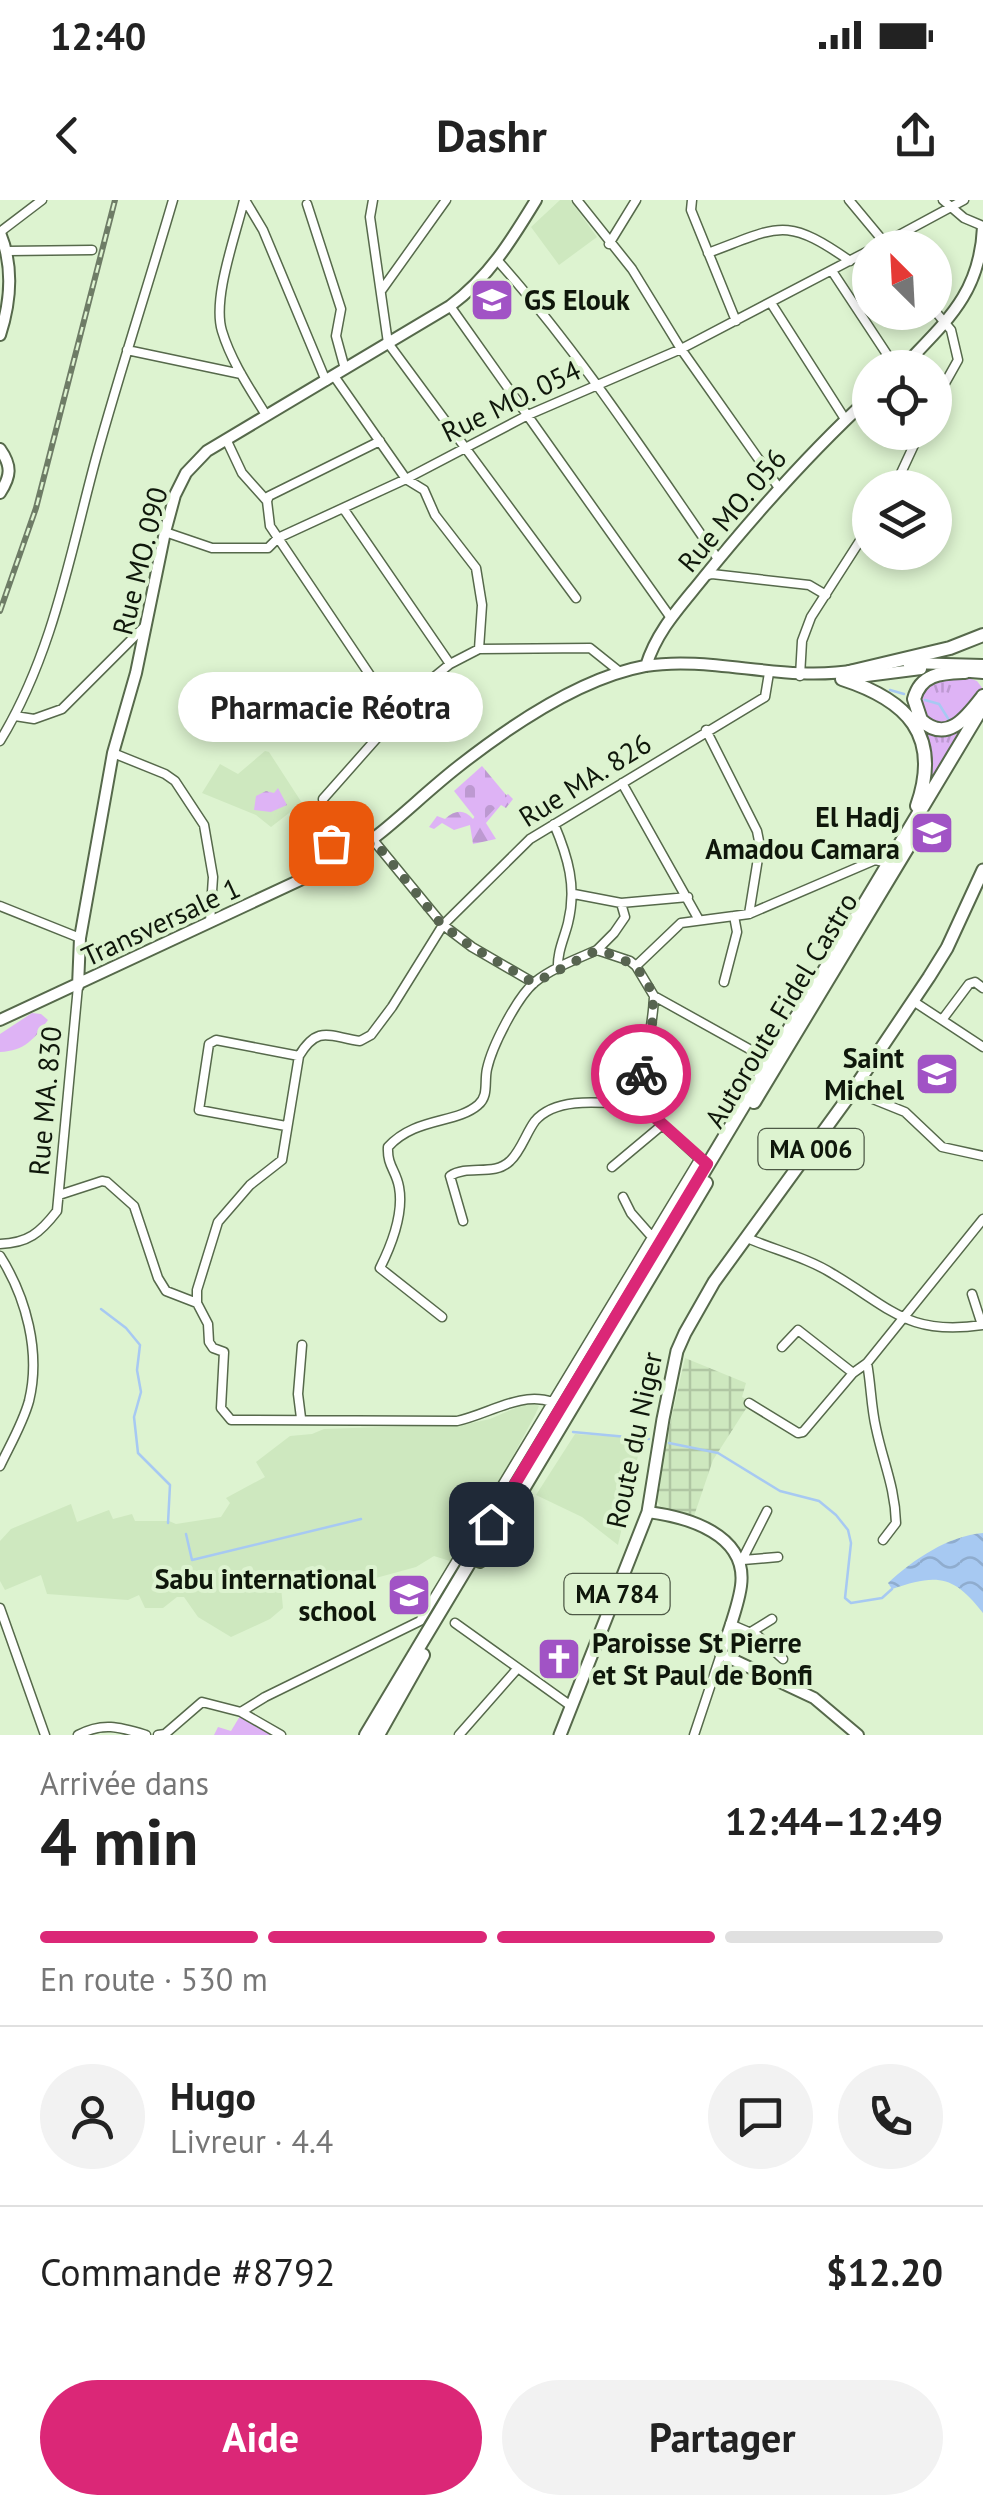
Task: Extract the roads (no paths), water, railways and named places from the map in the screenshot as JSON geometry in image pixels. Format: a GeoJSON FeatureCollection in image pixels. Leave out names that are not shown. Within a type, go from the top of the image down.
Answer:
{"type":"FeatureCollection","features":[{"type":"Feature","properties":{"kind":"highway"},"geometry":{"type":"LineString","coordinates":[[845,675],[950,648],[983,635]]}},
{"type":"Feature","properties":{"kind":"highway"},"geometry":{"type":"LineString","coordinates":[[882,693],[883,670]]}},
{"type":"Feature","properties":{"kind":"highway"},"geometry":{"type":"LineString","coordinates":[[965,672],[936,674],[923,681],[914,699],[920,720],[938,730],[954,727],[983,696]]}},
{"type":"Feature","properties":{"kind":"highway"},"geometry":{"type":"LineString","coordinates":[[845,675],[882,693],[911,720],[925,753],[924,785],[907,833]]}},
{"type":"Feature","properties":{"kind":"highway","name":"Autoroute Fidel Castro"},"geometry":{"type":"LineString","coordinates":[[363,1735],[704,1161],[983,706]]}},
{"type":"Feature","properties":{"kind":"highway","name":"Autoroute Fidel Castro"},"geometry":{"type":"LineString","coordinates":[[378,1735],[454,1602],[983,723]]}},
{"type":"Feature","properties":{"kind":"main road","name":"Route du Niger"},"geometry":{"type":"LineString","coordinates":[[560,1735],[648,1512],[659,1442],[685,1333],[714,1282],[914,1001],[947,948],[983,870]]}},
{"type":"Feature","properties":{"kind":"street"},"geometry":{"type":"LineString","coordinates":[[0,335],[9,308],[8,251],[0,233],[42,200]]}},
{"type":"Feature","properties":{"kind":"street"},"geometry":{"type":"LineString","coordinates":[[0,740],[15,716],[55,620],[127,350],[174,200]]}},
{"type":"Feature","properties":{"kind":"street"},"geometry":{"type":"LineString","coordinates":[[245,200],[220,301],[221,329],[241,374],[266,415]]}},
{"type":"Feature","properties":{"kind":"street"},"geometry":{"type":"LineString","coordinates":[[245,200],[330,378],[406,479],[424,490],[435,515],[476,568],[482,605],[479,649]]}},
{"type":"Feature","properties":{"kind":"street"},"geometry":{"type":"LineString","coordinates":[[373,200],[370,217],[388,343],[576,598]]}},
{"type":"Feature","properties":{"kind":"street"},"geometry":{"type":"LineString","coordinates":[[380,291],[446,200]]}},
{"type":"Feature","properties":{"kind":"street","name":"Rue MO. 090"},"geometry":{"type":"LineString","coordinates":[[78,986],[80,938],[113,753],[136,674],[165,532],[186,473],[226,439],[474,288],[498,262],[536,200]]}},
{"type":"Feature","properties":{"kind":"street"},"geometry":{"type":"LineString","coordinates":[[577,200],[632,269],[680,349],[779,488]]}},
{"type":"Feature","properties":{"kind":"street"},"geometry":{"type":"LineString","coordinates":[[609,244],[636,200]]}},
{"type":"Feature","properties":{"kind":"street"},"geometry":{"type":"LineString","coordinates":[[692,200],[691,210],[736,321]]}},
{"type":"Feature","properties":{"kind":"street"},"geometry":{"type":"LineString","coordinates":[[849,200],[875,230]]}},
{"type":"Feature","properties":{"kind":"street","name":"Rue MO. 054"},"geometry":{"type":"LineString","coordinates":[[909,230],[946,204],[964,200]]}},
{"type":"Feature","properties":{"kind":"street"},"geometry":{"type":"LineString","coordinates":[[307,204],[340,309],[336,336],[346,369]]}},
{"type":"Feature","properties":{"kind":"street"},"geometry":{"type":"LineString","coordinates":[[946,204],[983,227],[982,257],[973,282],[952,312]]}},
{"type":"Feature","properties":{"kind":"street"},"geometry":{"type":"LineString","coordinates":[[708,252],[784,228],[820,240],[850,261]]}},
{"type":"Feature","properties":{"kind":"street"},"geometry":{"type":"LineString","coordinates":[[8,251],[92,250]]}},
{"type":"Feature","properties":{"kind":"street","name":"Rue MO. 054"},"geometry":{"type":"LineString","coordinates":[[165,532],[212,548],[268,548],[278,538],[406,479],[528,415],[680,349],[850,261]]}},
{"type":"Feature","properties":{"kind":"street"},"geometry":{"type":"LineString","coordinates":[[498,262],[596,385],[718,559]]}},
{"type":"Feature","properties":{"kind":"street"},"geometry":{"type":"LineString","coordinates":[[832,271],[887,350]]}},
{"type":"Feature","properties":{"kind":"street"},"geometry":{"type":"LineString","coordinates":[[771,303],[846,420]]}},
{"type":"Feature","properties":{"kind":"street"},"geometry":{"type":"LineString","coordinates":[[450,306],[671,618]]}},
{"type":"Feature","properties":{"kind":"street"},"geometry":{"type":"LineString","coordinates":[[917,350],[937,330]]}},
{"type":"Feature","properties":{"kind":"street"},"geometry":{"type":"LineString","coordinates":[[951,330],[958,360],[952,371]]}},
{"type":"Feature","properties":{"kind":"street"},"geometry":{"type":"LineString","coordinates":[[127,350],[241,374]]}},
{"type":"Feature","properties":{"kind":"street","name":"Rue MO. 056"},"geometry":{"type":"LineString","coordinates":[[646,666],[655,639],[718,559],[779,488],[852,414]]}},
{"type":"Feature","properties":{"kind":"street"},"geometry":{"type":"LineString","coordinates":[[226,439],[242,474],[267,502]]}},
{"type":"Feature","properties":{"kind":"street"},"geometry":{"type":"LineString","coordinates":[[380,442],[269,496],[267,502],[270,526],[398,717]]}},
{"type":"Feature","properties":{"kind":"street"},"geometry":{"type":"LineString","coordinates":[[0,449],[10,471],[0,494]]}},
{"type":"Feature","properties":{"kind":"street"},"geometry":{"type":"LineString","coordinates":[[342,508],[450,664]]}},
{"type":"Feature","properties":{"kind":"street"},"geometry":{"type":"LineString","coordinates":[[800,676],[804,634],[852,554]]}},
{"type":"Feature","properties":{"kind":"street"},"geometry":{"type":"LineString","coordinates":[[705,576],[810,584],[826,595]]}},
{"type":"Feature","properties":{"kind":"street"},"geometry":{"type":"LineString","coordinates":[[15,716],[34,719],[62,709],[145,626]]}},
{"type":"Feature","properties":{"kind":"street"},"geometry":{"type":"LineString","coordinates":[[341,861],[331,843],[323,800],[424,686],[450,664],[479,649],[590,648],[620,672]]}},
{"type":"Feature","properties":{"kind":"street","name":"Transversale 1"},"geometry":{"type":"LineString","coordinates":[[883,670],[918,662],[982,671]]}},
{"type":"Feature","properties":{"kind":"street","name":"Transversale 1"},"geometry":{"type":"LineString","coordinates":[[0,1020],[341,861],[374,841],[459,766],[540,710],[585,685],[620,672],[674,664],[800,676],[918,668],[982,671]]}},
{"type":"Feature","properties":{"kind":"street","name":"Rue MA. 826"},"geometry":{"type":"LineString","coordinates":[[299,1056],[308,1041],[324,1033],[360,1040],[371,1034],[442,925],[530,839],[764,696],[769,673]]}},
{"type":"Feature","properties":{"kind":"street"},"geometry":{"type":"LineString","coordinates":[[706,730],[757,831],[760,846],[748,914]]}},
{"type":"Feature","properties":{"kind":"street"},"geometry":{"type":"LineString","coordinates":[[113,753],[175,781],[204,825],[213,877],[210,924]]}},
{"type":"Feature","properties":{"kind":"street"},"geometry":{"type":"LineString","coordinates":[[622,783],[699,920]]}},
{"type":"Feature","properties":{"kind":"street"},"geometry":{"type":"LineString","coordinates":[[554,824],[566,852],[574,894],[558,969]]}},
{"type":"Feature","properties":{"kind":"street"},"geometry":{"type":"LineString","coordinates":[[374,841],[442,925],[534,983]]}},
{"type":"Feature","properties":{"kind":"street"},"geometry":{"type":"LineString","coordinates":[[636,966],[681,924],[748,914],[874,860],[888,863]]}},
{"type":"Feature","properties":{"kind":"street"},"geometry":{"type":"LineString","coordinates":[[574,894],[621,903],[688,897]]}},
{"type":"Feature","properties":{"kind":"street"},"geometry":{"type":"LineString","coordinates":[[442,1317],[380,1268],[397,1225],[400,1193],[388,1162],[388,1147],[412,1129],[480,1104],[495,1047],[534,983],[597,950],[624,918],[621,903]]}},
{"type":"Feature","properties":{"kind":"street"},"geometry":{"type":"LineString","coordinates":[[0,906],[80,938]]}},
{"type":"Feature","properties":{"kind":"street"},"geometry":{"type":"LineString","coordinates":[[724,982],[737,932],[734,916]]}},
{"type":"Feature","properties":{"kind":"street"},"geometry":{"type":"LineString","coordinates":[[597,950],[630,960],[654,996],[769,1060]]}},
{"type":"Feature","properties":{"kind":"street"},"geometry":{"type":"LineString","coordinates":[[942,1020],[969,984],[975,982],[983,988]]}},
{"type":"Feature","properties":{"kind":"street","name":"Rue MA. 830"},"geometry":{"type":"LineString","coordinates":[[0,1244],[20,1243],[40,1232],[56,1210],[78,986]]}},
{"type":"Feature","properties":{"kind":"street"},"geometry":{"type":"LineString","coordinates":[[241,1712],[420,1621],[704,1161],[641,1105],[640,1076],[653,1029],[654,996]]}},
{"type":"Feature","properties":{"kind":"street"},"geometry":{"type":"LineString","coordinates":[[914,1001],[983,1047]]}},
{"type":"Feature","properties":{"kind":"street"},"geometry":{"type":"LineString","coordinates":[[286,1126],[199,1110],[209,1044],[216,1040],[299,1056],[282,1160],[250,1185],[218,1222],[196,1290],[197,1304],[208,1324],[209,1342],[224,1352],[221,1408],[225,1415],[232,1420],[457,1422],[526,1398],[552,1402]]}},
{"type":"Feature","properties":{"kind":"street"},"geometry":{"type":"LineString","coordinates":[[853,1091],[905,1112],[942,1147],[983,1156]]}},
{"type":"Feature","properties":{"kind":"street"},"geometry":{"type":"LineString","coordinates":[[463,1221],[450,1176],[456,1171],[496,1168],[510,1161],[536,1120],[549,1110],[580,1104],[641,1105]]}},
{"type":"Feature","properties":{"kind":"street"},"geometry":{"type":"LineString","coordinates":[[612,1168],[661,1126]]}},
{"type":"Feature","properties":{"kind":"street"},"geometry":{"type":"LineString","coordinates":[[59,1195],[107,1182],[134,1206],[158,1278],[166,1290],[197,1304]]}},
{"type":"Feature","properties":{"kind":"street"},"geometry":{"type":"LineString","coordinates":[[623,1197],[653,1238]]}},
{"type":"Feature","properties":{"kind":"street"},"geometry":{"type":"LineString","coordinates":[[749,1403],[800,1433],[867,1363],[983,1219]]}},
{"type":"Feature","properties":{"kind":"street"},"geometry":{"type":"LineString","coordinates":[[746,1238],[830,1272],[900,1319],[946,1329],[982,1325],[972,1294]]}},
{"type":"Feature","properties":{"kind":"street"},"geometry":{"type":"LineString","coordinates":[[0,1256],[16,1280],[24,1303],[32,1362],[29,1400],[0,1466]]}},
{"type":"Feature","properties":{"kind":"street"},"geometry":{"type":"LineString","coordinates":[[782,1347],[798,1330],[854,1373]]}},
{"type":"Feature","properties":{"kind":"street"},"geometry":{"type":"LineString","coordinates":[[301,1418],[298,1394],[302,1345]]}},
{"type":"Feature","properties":{"kind":"street"},"geometry":{"type":"LineString","coordinates":[[867,1363],[875,1426],[896,1493],[896,1523],[883,1540]]}},
{"type":"Feature","properties":{"kind":"street"},"geometry":{"type":"LineString","coordinates":[[694,1735],[741,1588],[742,1562],[767,1511]]}},
{"type":"Feature","properties":{"kind":"street"},"geometry":{"type":"LineString","coordinates":[[648,1512],[678,1516],[712,1530],[742,1562]]}},
{"type":"Feature","properties":{"kind":"street"},"geometry":{"type":"LineString","coordinates":[[742,1562],[778,1558]]}},
{"type":"Feature","properties":{"kind":"street"},"geometry":{"type":"LineString","coordinates":[[0,1608],[45,1735]]}},
{"type":"Feature","properties":{"kind":"street"},"geometry":{"type":"LineString","coordinates":[[751,1632],[772,1620]]}},
{"type":"Feature","properties":{"kind":"street"},"geometry":{"type":"LineString","coordinates":[[455,1623],[571,1706]]}},
{"type":"Feature","properties":{"kind":"street"},"geometry":{"type":"LineString","coordinates":[[730,1624],[751,1632],[783,1659]]}},
{"type":"Feature","properties":{"kind":"street"},"geometry":{"type":"LineString","coordinates":[[721,1654],[814,1698],[858,1735]]}},
{"type":"Feature","properties":{"kind":"street"},"geometry":{"type":"LineString","coordinates":[[459,1735],[517,1669]]}},
{"type":"Feature","properties":{"kind":"street"},"geometry":{"type":"LineString","coordinates":[[158,1735],[165,1734],[202,1702],[241,1712],[282,1735]]}},
{"type":"Feature","properties":{"kind":"street"},"geometry":{"type":"LineString","coordinates":[[78,1735],[94,1726],[113,1726],[146,1735]]}},
{"type":"Feature","properties":{"kind":"water"},"geometry":{"type":"Polygon","coordinates":[[[983,1533],[983,1613],[953,1584],[932,1580],[892,1589],[888,1583],[932,1550],[983,1533]]]}},
{"type":"Feature","properties":{"kind":"waterway"},"geometry":{"type":"LineString","coordinates":[[890,690],[904,694]]}},
{"type":"Feature","properties":{"kind":"waterway"},"geometry":{"type":"LineString","coordinates":[[925,700],[939,704],[949,720]]}},
{"type":"Feature","properties":{"kind":"waterway"},"geometry":{"type":"LineString","coordinates":[[101,1309],[140,1345],[137,1370],[141,1392],[134,1417],[138,1453],[170,1485],[168,1523]]}},
{"type":"Feature","properties":{"kind":"waterway"},"geometry":{"type":"LineString","coordinates":[[573,1432],[649,1439]]}},
{"type":"Feature","properties":{"kind":"waterway"},"geometry":{"type":"LineString","coordinates":[[669,1443],[718,1453],[780,1491],[819,1501],[836,1515],[848,1530],[851,1543],[845,1598],[851,1603],[882,1598],[892,1589]]}},
{"type":"Feature","properties":{"kind":"waterway"},"geometry":{"type":"LineString","coordinates":[[186,1534],[192,1560],[361,1519]]}},
{"type":"Feature","properties":{"kind":"railway"},"geometry":{"type":"LineString","coordinates":[[0,611],[36,508],[115,200]]}},
{"type":"Feature","properties":{"kind":"place","name":"GS Elouk"},"geometry":{"type":"Point","coordinates":[492,300]}},
{"type":"Feature","properties":{"kind":"place","name":"El Hadj Amadou Camara"},"geometry":{"type":"Point","coordinates":[932,833]}},
{"type":"Feature","properties":{"kind":"place","name":"Pharmacie Réotra"},"geometry":{"type":"Point","coordinates":[331,843]}},
{"type":"Feature","properties":{"kind":"place","name":"Saint Michel"},"geometry":{"type":"Point","coordinates":[937,1074]}},
{"type":"Feature","properties":{"kind":"place","name":"Sabu international school"},"geometry":{"type":"Point","coordinates":[409,1595]}},
{"type":"Feature","properties":{"kind":"place","name":"Paroisse St Pierre et St Paul de Bonfi"},"geometry":{"type":"Point","coordinates":[559,1659]}}]}
